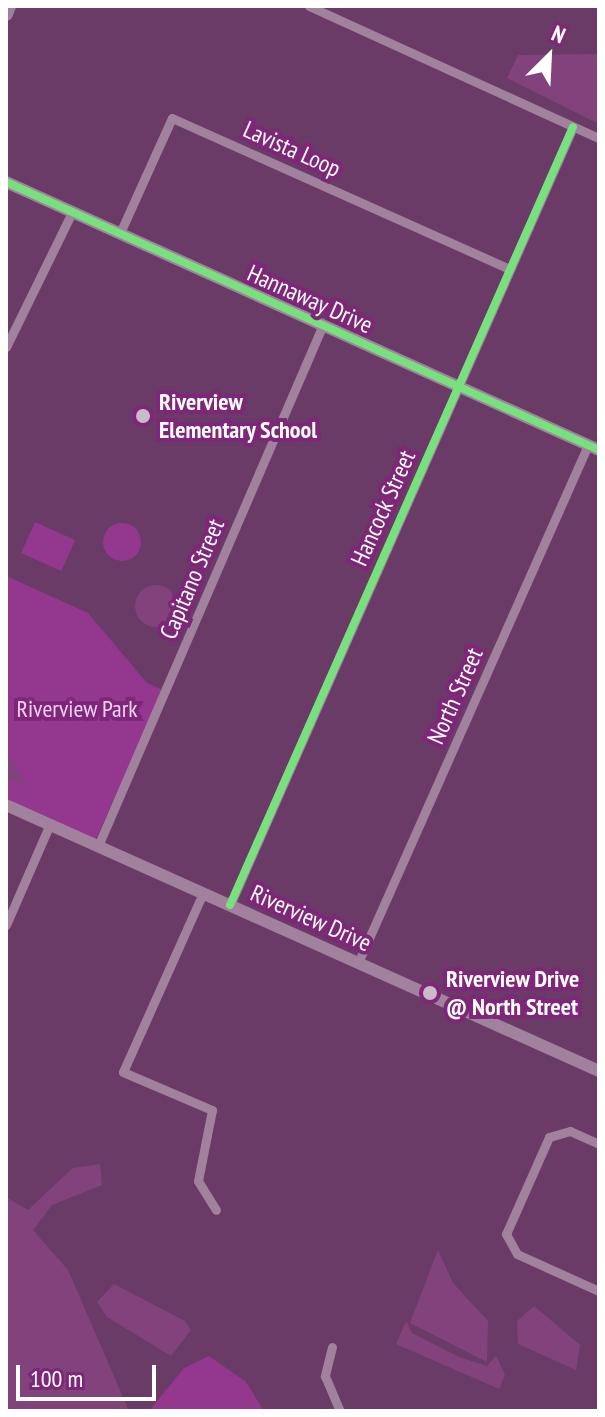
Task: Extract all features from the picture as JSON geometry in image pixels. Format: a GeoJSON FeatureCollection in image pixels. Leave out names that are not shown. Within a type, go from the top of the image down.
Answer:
{"type":"FeatureCollection","features":[{"type":"Feature","properties":{"kind":"main road"},"geometry":{"type":"LineString","coordinates":[[6,14],[9,6]]}},
{"type":"Feature","properties":{"kind":"street"},"geometry":{"type":"LineString","coordinates":[[309,6],[599,138]]}},
{"type":"Feature","properties":{"kind":"street","name":"Lavista Loop"},"geometry":{"type":"LineString","coordinates":[[120,233],[172,118],[510,269]]}},
{"type":"Feature","properties":{"kind":"street","name":"Hancock Street"},"geometry":{"type":"LineString","coordinates":[[230,905],[573,127]]}},
{"type":"Feature","properties":{"kind":"street","name":"Hannaway Drive"},"geometry":{"type":"LineString","coordinates":[[6,182],[594,448]]}},
{"type":"Feature","properties":{"kind":"street"},"geometry":{"type":"LineString","coordinates":[[6,347],[72,212]]}},
{"type":"Feature","properties":{"kind":"street","name":"Capitano Street"},"geometry":{"type":"LineString","coordinates":[[98,846],[322,327]]}},
{"type":"Feature","properties":{"kind":"street","name":"North Street"},"geometry":{"type":"LineString","coordinates":[[358,963],[594,448]]}},
{"type":"Feature","properties":{"kind":"street","name":"Riverview Drive"},"geometry":{"type":"LineString","coordinates":[[6,805],[599,1071]]}},
{"type":"Feature","properties":{"kind":"street"},"geometry":{"type":"LineString","coordinates":[[6,925],[50,824]]}},
{"type":"Feature","properties":{"kind":"street"},"geometry":{"type":"LineString","coordinates":[[203,893],[123,1072],[212,1110],[198,1181],[216,1210]]}},
{"type":"Feature","properties":{"kind":"street"},"geometry":{"type":"LineString","coordinates":[[599,1144],[570,1131],[549,1137],[506,1234],[517,1254],[599,1291]]}},
{"type":"Feature","properties":{"kind":"street"},"geometry":{"type":"LineString","coordinates":[[332,1347],[325,1376],[340,1411]]}},
{"type":"Feature","properties":{"kind":"green space"},"geometry":{"type":"Polygon","coordinates":[[[35,522],[75,540],[61,571],[21,553],[35,522]]]}},
{"type":"Feature","properties":{"kind":"green space"},"geometry":{"type":"Polygon","coordinates":[[[122,523],[135,529],[141,542],[135,555],[122,561],[109,555],[103,542],[109,529],[122,523]]]}},
{"type":"Feature","properties":{"kind":"green space","name":"Riverview Park"},"geometry":{"type":"Polygon","coordinates":[[[6,576],[88,613],[147,683],[163,690],[96,839],[6,798],[6,576]]]}},
{"type":"Feature","properties":{"kind":"green space"},"geometry":{"type":"Polygon","coordinates":[[[209,1356],[246,1382],[264,1411],[149,1411],[184,1368],[209,1356]]]}},
{"type":"Feature","properties":{"kind":"shaded area"},"geometry":{"type":"Polygon","coordinates":[[[599,54],[599,124],[507,78],[518,55],[599,54]]]}},
{"type":"Feature","properties":{"kind":"shaded area"},"geometry":{"type":"Polygon","coordinates":[[[156,585],[171,591],[177,606],[171,621],[156,627],[141,621],[135,606],[141,591],[156,585]]]}},
{"type":"Feature","properties":{"kind":"shaded area"},"geometry":{"type":"Polygon","coordinates":[[[6,754],[24,778],[25,786],[6,778],[6,754]]]}},
{"type":"Feature","properties":{"kind":"shaded area"},"geometry":{"type":"Polygon","coordinates":[[[100,1164],[102,1185],[52,1205],[33,1230],[68,1270],[129,1411],[6,1411],[6,1197],[28,1210],[73,1168],[100,1164]]]}},
{"type":"Feature","properties":{"kind":"shaded area"},"geometry":{"type":"Polygon","coordinates":[[[438,1250],[453,1283],[488,1321],[487,1362],[410,1323],[438,1250]]]}},
{"type":"Feature","properties":{"kind":"shaded area"},"geometry":{"type":"Polygon","coordinates":[[[114,1284],[185,1321],[191,1330],[171,1356],[107,1317],[97,1302],[114,1284]]]}},
{"type":"Feature","properties":{"kind":"shaded area"},"geometry":{"type":"Polygon","coordinates":[[[534,1306],[580,1345],[576,1370],[518,1344],[517,1321],[534,1306]]]}},
{"type":"Feature","properties":{"kind":"shaded area"},"geometry":{"type":"Polygon","coordinates":[[[406,1321],[412,1333],[459,1357],[487,1366],[496,1356],[505,1375],[499,1389],[396,1344],[406,1321]]]}},
{"type":"Feature","properties":{"kind":"cycle path"},"geometry":{"type":"LineString","coordinates":[[230,905],[573,127]]}},
{"type":"Feature","properties":{"kind":"cycle path"},"geometry":{"type":"LineString","coordinates":[[6,182],[599,450]]}},
{"type":"Feature","properties":{"kind":"place","name":"Riverview Elementary School"},"geometry":{"type":"Point","coordinates":[143,416]}},
{"type":"Feature","properties":{"kind":"place","name":"Riverview Drive @ North Street"},"geometry":{"type":"Point","coordinates":[430,993]}}]}
